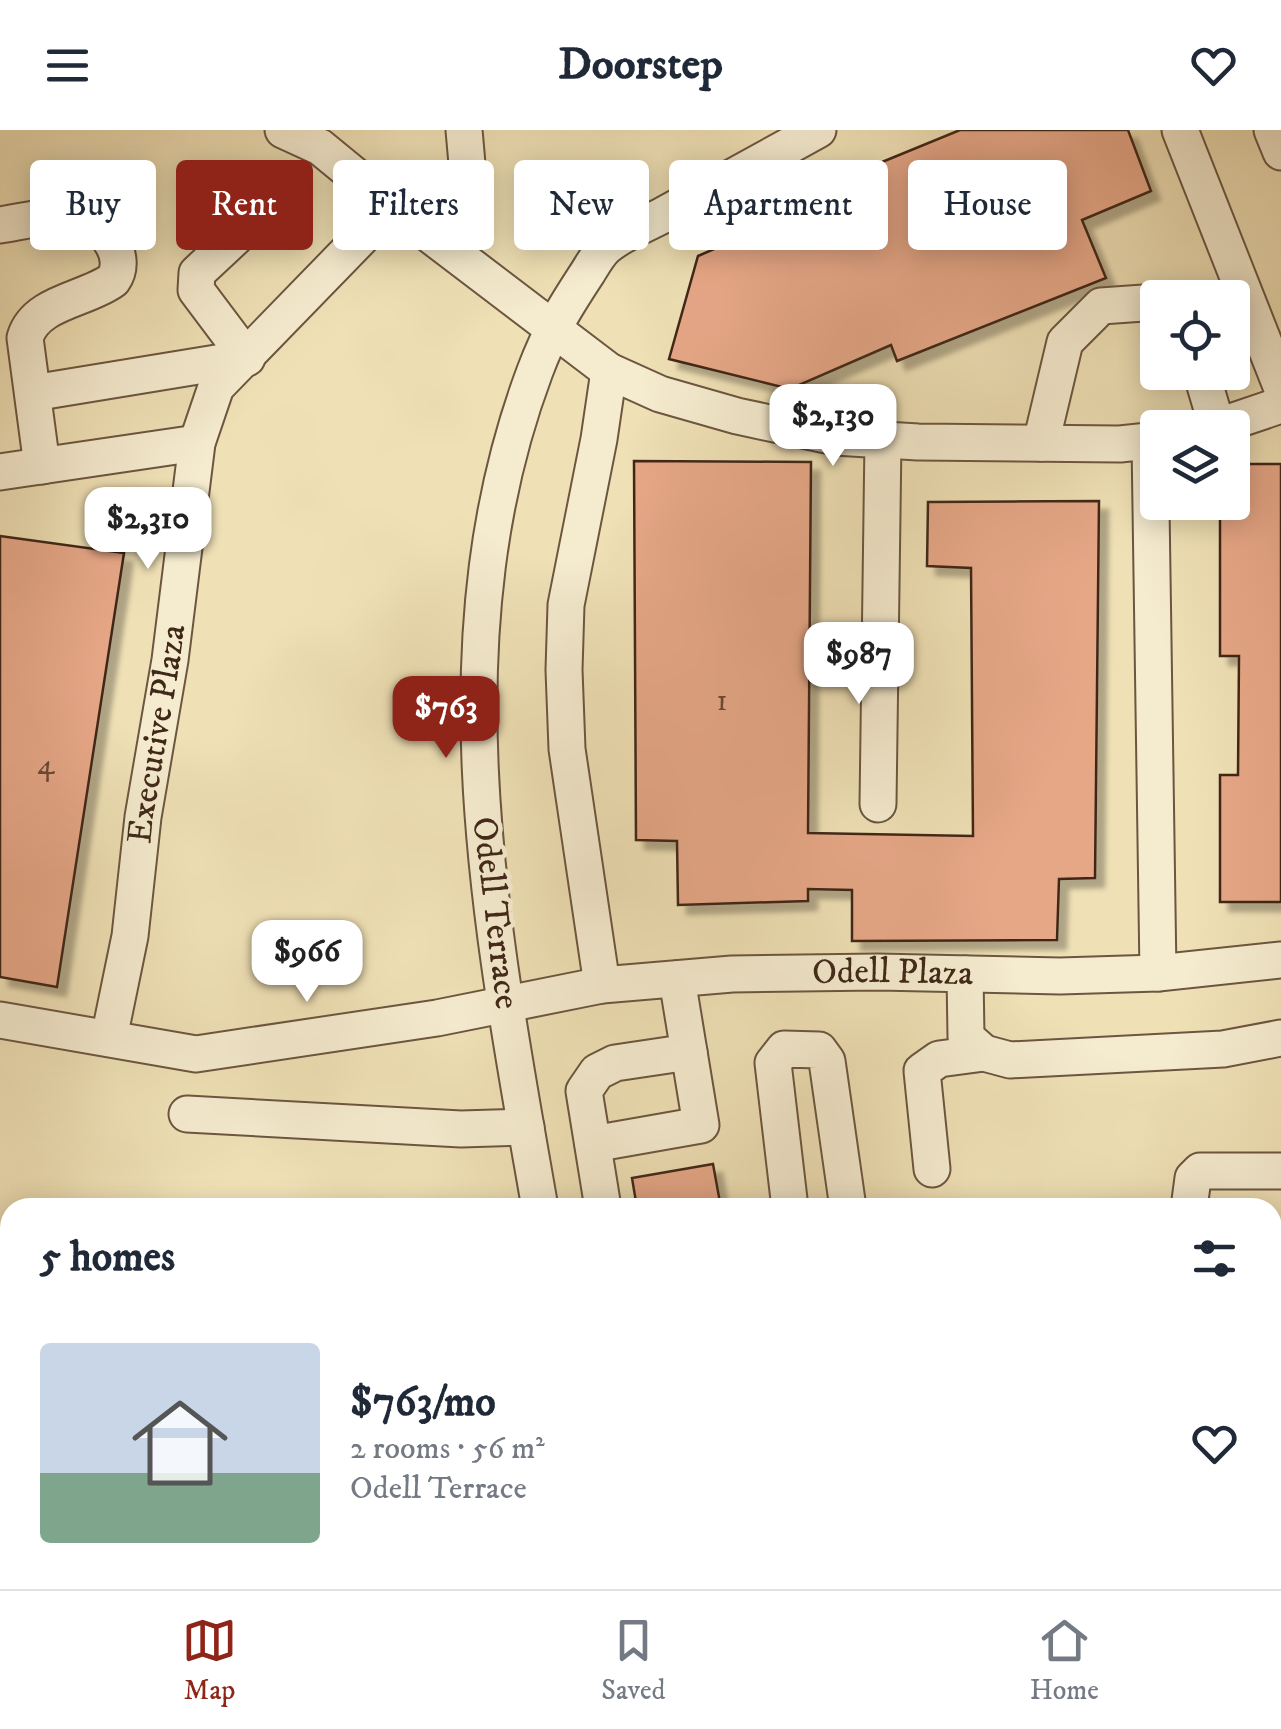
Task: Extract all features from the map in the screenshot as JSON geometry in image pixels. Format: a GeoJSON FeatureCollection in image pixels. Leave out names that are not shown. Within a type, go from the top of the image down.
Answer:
{"type":"FeatureCollection","features":[{"type":"Feature","properties":{"kind":"street"},"geometry":{"type":"LineString","coordinates":[[283,130],[320,147],[336,160]]}},
{"type":"Feature","properties":{"kind":"street"},"geometry":{"type":"LineString","coordinates":[[464,130],[467,160]]}},
{"type":"Feature","properties":{"kind":"street","name":"Odell Terrace"},"geometry":{"type":"LineString","coordinates":[[538,1198],[483,834],[478,749],[478,660],[486,569],[504,470],[552,326],[604,248],[818,130]]}},
{"type":"Feature","properties":{"kind":"street"},"geometry":{"type":"LineString","coordinates":[[1180,130],[1281,386]]}},
{"type":"Feature","properties":{"kind":"street"},"geometry":{"type":"LineString","coordinates":[[1272,130],[1281,152]]}},
{"type":"Feature","properties":{"kind":"street"},"geometry":{"type":"LineString","coordinates":[[0,225],[64,216],[90,222],[116,248],[114,280],[38,316],[28,329],[25,338],[42,466]]}},
{"type":"Feature","properties":{"kind":"street"},"geometry":{"type":"LineString","coordinates":[[33,394],[247,358],[196,290],[197,273],[222,250]]}},
{"type":"Feature","properties":{"kind":"street","name":"Executive Plaza"},"geometry":{"type":"LineString","coordinates":[[109,1038],[130,936],[198,443],[216,387],[350,250]]}},
{"type":"Feature","properties":{"kind":"street"},"geometry":{"type":"LineString","coordinates":[[451,250],[610,371],[660,394],[737,416],[836,437],[883,440],[1140,442]]}},
{"type":"Feature","properties":{"kind":"street"},"geometry":{"type":"LineString","coordinates":[[1041,443],[1065,342],[1101,306],[1140,303]]}},
{"type":"Feature","properties":{"kind":"street"},"geometry":{"type":"LineString","coordinates":[[602,986],[567,749],[564,670],[566,605],[610,371]]}},
{"type":"Feature","properties":{"kind":"street"},"geometry":{"type":"LineString","coordinates":[[1250,415],[1281,405]]}},
{"type":"Feature","properties":{"kind":"street"},"geometry":{"type":"LineString","coordinates":[[878,804],[883,440]]}},
{"type":"Feature","properties":{"kind":"street"},"geometry":{"type":"LineString","coordinates":[[0,472],[198,443]]}},
{"type":"Feature","properties":{"kind":"street"},"geometry":{"type":"LineString","coordinates":[[1155,520],[1158,973]]}},
{"type":"Feature","properties":{"kind":"street","name":"Odell Plaza"},"geometry":{"type":"LineString","coordinates":[[506,1005],[602,986],[732,974],[1158,973],[1281,960]]}},
{"type":"Feature","properties":{"kind":"street"},"geometry":{"type":"LineString","coordinates":[[964,974],[966,1037],[984,1053]]}},
{"type":"Feature","properties":{"kind":"street"},"geometry":{"type":"LineString","coordinates":[[593,1144],[700,1125],[677,979]]}},
{"type":"Feature","properties":{"kind":"street"},"geometry":{"type":"LineString","coordinates":[[0,1020],[196,1054],[506,1005]]}},
{"type":"Feature","properties":{"kind":"street"},"geometry":{"type":"LineString","coordinates":[[932,1168],[922,1071],[939,1059],[984,1053],[1010,1060],[1223,1049],[1281,1038]]}},
{"type":"Feature","properties":{"kind":"street"},"geometry":{"type":"LineString","coordinates":[[789,1198],[773,1063],[784,1050],[820,1050],[827,1060],[847,1198]]}},
{"type":"Feature","properties":{"kind":"street"},"geometry":{"type":"LineString","coordinates":[[602,1198],[584,1091],[597,1072],[615,1063],[690,1052]]}},
{"type":"Feature","properties":{"kind":"street"},"geometry":{"type":"LineString","coordinates":[[187,1114],[461,1129],[526,1127]]}},
{"type":"Feature","properties":{"kind":"street"},"geometry":{"type":"LineString","coordinates":[[1190,1198],[1193,1178],[1200,1171],[1281,1171]]}},
{"type":"Feature","properties":{"kind":"building"},"geometry":{"type":"Polygon","coordinates":[[[960,130],[1128,130],[1151,191],[1082,220],[1106,278],[897,361],[891,345],[790,389],[669,359],[698,256],[712,250],[888,250],[887,160],[960,130]]]}},
{"type":"Feature","properties":{"kind":"building"},"geometry":{"type":"Polygon","coordinates":[[[634,461],[811,462],[808,833],[973,836],[971,568],[927,566],[928,502],[1099,501],[1095,878],[1059,879],[1057,940],[852,941],[852,890],[808,889],[808,901],[678,905],[677,841],[636,840],[634,461]]]}},
{"type":"Feature","properties":{"kind":"building"},"geometry":{"type":"Polygon","coordinates":[[[1250,464],[1281,464],[1281,902],[1220,902],[1220,775],[1238,775],[1239,656],[1220,656],[1220,520],[1250,520],[1250,464]]]}},
{"type":"Feature","properties":{"kind":"building"},"geometry":{"type":"Polygon","coordinates":[[[0,536],[124,553],[57,987],[0,977],[0,536]]]}},
{"type":"Feature","properties":{"kind":"building"},"geometry":{"type":"Polygon","coordinates":[[[713,1164],[719,1198],[635,1198],[632,1178],[713,1164]]]}}]}
